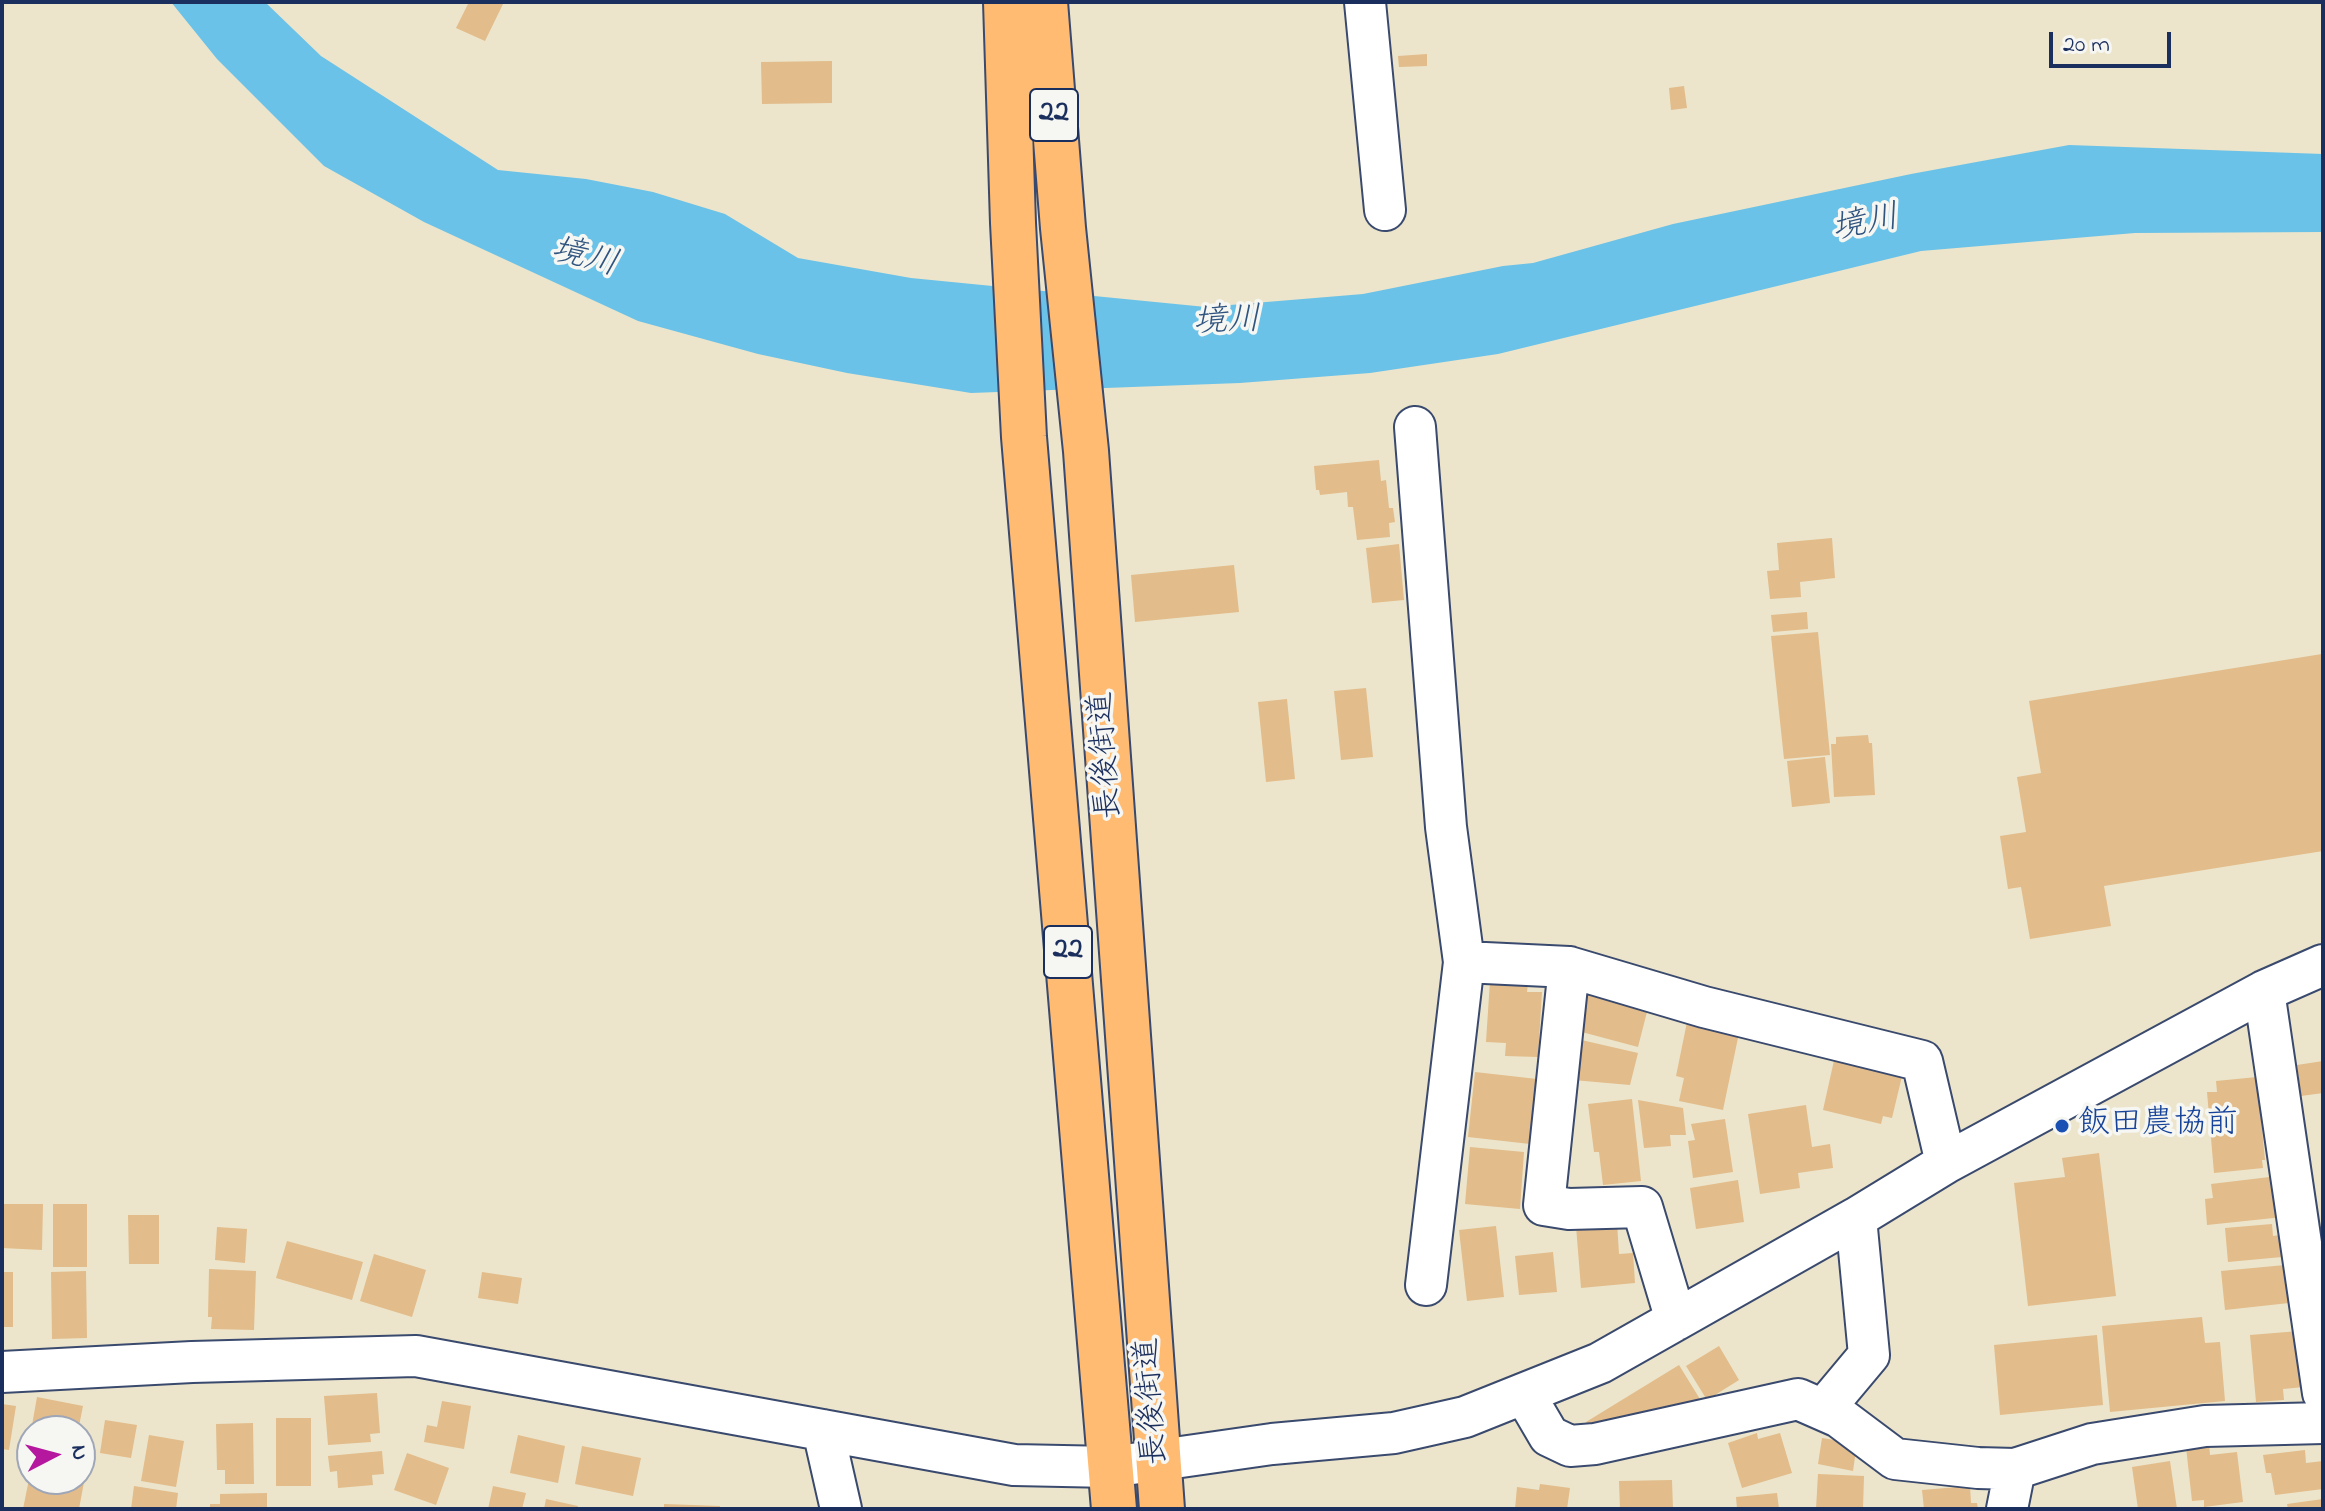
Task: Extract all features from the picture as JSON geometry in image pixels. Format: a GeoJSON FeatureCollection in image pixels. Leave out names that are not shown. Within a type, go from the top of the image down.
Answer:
{"type":"FeatureCollection","features":[{"type":"Feature","properties":{"kind":"main road","name":"長後街道"},"geometry":{"type":"LineString","coordinates":[[1006,2],[1024,437],[1113,1488]]}},
{"type":"Feature","properties":{"kind":"main road","name":"長後街道"},"geometry":{"type":"LineString","coordinates":[[1045,2],[1083,429],[1162,1509]]}},
{"type":"Feature","properties":{"kind":"street"},"geometry":{"type":"LineString","coordinates":[[1365,2],[1385,210]]}},
{"type":"Feature","properties":{"kind":"street"},"geometry":{"type":"LineString","coordinates":[[1415,427],[1446,827],[1464,962],[1426,1285]]}},
{"type":"Feature","properties":{"kind":"street"},"geometry":{"type":"LineString","coordinates":[[1464,962],[1569,967],[1704,1007],[1922,1061],[1946,1163]]}},
{"type":"Feature","properties":{"kind":"street"},"geometry":{"type":"LineString","coordinates":[[2,1372],[192,1362],[416,1356],[1014,1465],[1113,1488],[1158,1460],[1272,1444],[1394,1433],[1465,1417],[1600,1363],[1856,1218],[1946,1163],[2264,991],[2323,965]]}},
{"type":"Feature","properties":{"kind":"street"},"geometry":{"type":"LineString","coordinates":[[1569,967],[1544,1205],[1569,1209],[1642,1207],[1676,1320]]}},
{"type":"Feature","properties":{"kind":"street"},"geometry":{"type":"LineString","coordinates":[[2264,991],[2323,1393]]}},
{"type":"Feature","properties":{"kind":"street"},"geometry":{"type":"LineString","coordinates":[[1823,1410],[1869,1355],[1856,1218]]}},
{"type":"Feature","properties":{"kind":"street"},"geometry":{"type":"LineString","coordinates":[[1525,1395],[1549,1436],[1570,1446],[1595,1444],[1798,1399],[1839,1417],[1895,1459],[2015,1469],[2092,1444],[2205,1426],[2323,1423]]}},
{"type":"Feature","properties":{"kind":"street"},"geometry":{"type":"LineString","coordinates":[[823,1430],[841,1509]]}},
{"type":"Feature","properties":{"kind":"street"},"geometry":{"type":"LineString","coordinates":[[2007,1509],[2015,1469]]}},
{"type":"Feature","properties":{"kind":"water","name":"境川"},"geometry":{"type":"Polygon","coordinates":[[[171,2],[265,2],[321,56],[498,170],[586,179],[653,192],[725,214],[798,258],[911,278],[1206,307],[1363,294],[1503,266],[1533,263],[1673,224],[1911,174],[2069,145],[2323,154],[2323,232],[2135,233],[1921,251],[1498,354],[1370,373],[1240,383],[971,393],[847,373],[758,354],[638,321],[424,222],[324,166],[217,59],[171,2]]]}},
{"type":"Feature","properties":{"kind":"building"},"geometry":{"type":"Polygon","coordinates":[[[469,2],[504,2],[485,41],[456,28],[469,2]]]}},
{"type":"Feature","properties":{"kind":"building"},"geometry":{"type":"Polygon","coordinates":[[[1427,54],[1427,66],[1399,67],[1398,56],[1427,54]]]}},
{"type":"Feature","properties":{"kind":"building"},"geometry":{"type":"Polygon","coordinates":[[[832,61],[832,103],[762,104],[761,62],[832,61]]]}},
{"type":"Feature","properties":{"kind":"building"},"geometry":{"type":"Polygon","coordinates":[[[1684,86],[1687,108],[1671,110],[1669,88],[1684,86]]]}},
{"type":"Feature","properties":{"kind":"building"},"geometry":{"type":"Polygon","coordinates":[[[1379,460],[1381,481],[1386,480],[1389,508],[1393,508],[1395,522],[1389,523],[1390,537],[1357,540],[1353,507],[1348,507],[1347,492],[1320,495],[1316,490],[1314,466],[1379,460]]]}},
{"type":"Feature","properties":{"kind":"building"},"geometry":{"type":"Polygon","coordinates":[[[1832,538],[1835,578],[1800,582],[1801,597],[1770,599],[1767,571],[1779,570],[1777,543],[1832,538]]]}},
{"type":"Feature","properties":{"kind":"building"},"geometry":{"type":"Polygon","coordinates":[[[1399,544],[1404,600],[1372,603],[1366,548],[1399,544]]]}},
{"type":"Feature","properties":{"kind":"building"},"geometry":{"type":"Polygon","coordinates":[[[1234,565],[1239,612],[1135,622],[1131,575],[1234,565]]]}},
{"type":"Feature","properties":{"kind":"building"},"geometry":{"type":"Polygon","coordinates":[[[1807,612],[1808,629],[1773,632],[1771,615],[1807,612]]]}},
{"type":"Feature","properties":{"kind":"building"},"geometry":{"type":"Polygon","coordinates":[[[1818,632],[1830,755],[1784,759],[1771,636],[1818,632]]]}},
{"type":"Feature","properties":{"kind":"building"},"geometry":{"type":"Polygon","coordinates":[[[2322,654],[2323,851],[2104,886],[2111,926],[2030,939],[2021,887],[2008,889],[2000,836],[2026,832],[2017,777],[2041,773],[2029,701],[2322,654]]]}},
{"type":"Feature","properties":{"kind":"building"},"geometry":{"type":"Polygon","coordinates":[[[1366,688],[1373,757],[1341,760],[1334,691],[1366,688]]]}},
{"type":"Feature","properties":{"kind":"building"},"geometry":{"type":"Polygon","coordinates":[[[1287,699],[1295,779],[1266,782],[1258,702],[1287,699]]]}},
{"type":"Feature","properties":{"kind":"building"},"geometry":{"type":"Polygon","coordinates":[[[1868,735],[1869,743],[1872,743],[1875,795],[1834,797],[1831,744],[1836,744],[1836,737],[1868,735]]]}},
{"type":"Feature","properties":{"kind":"building"},"geometry":{"type":"Polygon","coordinates":[[[1825,757],[1830,803],[1792,807],[1787,761],[1825,757]]]}},
{"type":"Feature","properties":{"kind":"building"},"geometry":{"type":"Polygon","coordinates":[[[1490,981],[1528,983],[1527,992],[1542,992],[1538,1057],[1505,1056],[1506,1043],[1486,1042],[1490,981]]]}},
{"type":"Feature","properties":{"kind":"building"},"geometry":{"type":"Polygon","coordinates":[[[1588,992],[1648,1008],[1638,1047],[1578,1031],[1588,992]]]}},
{"type":"Feature","properties":{"kind":"building"},"geometry":{"type":"Polygon","coordinates":[[[1687,1022],[1739,1033],[1723,1110],[1679,1101],[1684,1078],[1676,1076],[1687,1022]]]}},
{"type":"Feature","properties":{"kind":"building"},"geometry":{"type":"Polygon","coordinates":[[[1577,1039],[1638,1053],[1630,1085],[1573,1080],[1577,1039]]]}},
{"type":"Feature","properties":{"kind":"building"},"geometry":{"type":"Polygon","coordinates":[[[1835,1056],[1903,1072],[1892,1118],[1883,1116],[1881,1124],[1823,1110],[1835,1056]]]}},
{"type":"Feature","properties":{"kind":"building"},"geometry":{"type":"Polygon","coordinates":[[[2323,1061],[2323,1093],[2301,1096],[2297,1065],[2323,1061]]]}},
{"type":"Feature","properties":{"kind":"building"},"geometry":{"type":"Polygon","coordinates":[[[1475,1072],[1537,1079],[1530,1144],[1468,1137],[1475,1072]]]}},
{"type":"Feature","properties":{"kind":"building"},"geometry":{"type":"Polygon","coordinates":[[[2257,1077],[2265,1160],[2262,1160],[2263,1168],[2214,1173],[2207,1092],[2217,1092],[2216,1081],[2257,1077]]]}},
{"type":"Feature","properties":{"kind":"building"},"geometry":{"type":"Polygon","coordinates":[[[1632,1099],[1641,1181],[1603,1185],[1599,1152],[1594,1152],[1588,1104],[1632,1099]]]}},
{"type":"Feature","properties":{"kind":"building"},"geometry":{"type":"Polygon","coordinates":[[[1638,1100],[1683,1108],[1686,1135],[1670,1135],[1671,1146],[1644,1148],[1638,1100]]]}},
{"type":"Feature","properties":{"kind":"building"},"geometry":{"type":"Polygon","coordinates":[[[1806,1105],[1812,1147],[1830,1144],[1833,1168],[1798,1173],[1800,1188],[1760,1194],[1748,1114],[1806,1105]]]}},
{"type":"Feature","properties":{"kind":"building"},"geometry":{"type":"Polygon","coordinates":[[[1725,1119],[1733,1172],[1693,1178],[1688,1141],[1695,1140],[1691,1124],[1725,1119]]]}},
{"type":"Feature","properties":{"kind":"building"},"geometry":{"type":"Polygon","coordinates":[[[1470,1147],[1524,1152],[1520,1209],[1465,1204],[1470,1147]]]}},
{"type":"Feature","properties":{"kind":"building"},"geometry":{"type":"Polygon","coordinates":[[[2099,1153],[2116,1296],[2028,1306],[2014,1183],[2065,1177],[2062,1158],[2099,1153]]]}},
{"type":"Feature","properties":{"kind":"building"},"geometry":{"type":"Polygon","coordinates":[[[2278,1176],[2283,1217],[2207,1225],[2205,1199],[2213,1198],[2211,1184],[2278,1176]]]}},
{"type":"Feature","properties":{"kind":"building"},"geometry":{"type":"Polygon","coordinates":[[[1738,1180],[1744,1222],[1696,1229],[1690,1188],[1738,1180]]]}},
{"type":"Feature","properties":{"kind":"building"},"geometry":{"type":"Polygon","coordinates":[[[3,1204],[43,1204],[42,1250],[2,1248],[3,1204]]]}},
{"type":"Feature","properties":{"kind":"building"},"geometry":{"type":"Polygon","coordinates":[[[53,1204],[87,1204],[87,1267],[53,1267],[53,1204]]]}},
{"type":"Feature","properties":{"kind":"building"},"geometry":{"type":"Polygon","coordinates":[[[128,1215],[159,1215],[159,1264],[129,1264],[128,1215]]]}},
{"type":"Feature","properties":{"kind":"building"},"geometry":{"type":"Polygon","coordinates":[[[1617,1222],[1619,1254],[1633,1253],[1635,1283],[1581,1288],[1576,1226],[1617,1222]]]}},
{"type":"Feature","properties":{"kind":"building"},"geometry":{"type":"Polygon","coordinates":[[[2272,1224],[2273,1236],[2280,1235],[2282,1257],[2228,1262],[2225,1228],[2272,1224]]]}},
{"type":"Feature","properties":{"kind":"building"},"geometry":{"type":"Polygon","coordinates":[[[1496,1226],[1504,1297],[1467,1301],[1459,1230],[1496,1226]]]}},
{"type":"Feature","properties":{"kind":"building"},"geometry":{"type":"Polygon","coordinates":[[[217,1227],[247,1229],[245,1263],[215,1260],[217,1227]]]}},
{"type":"Feature","properties":{"kind":"building"},"geometry":{"type":"Polygon","coordinates":[[[287,1241],[363,1262],[352,1300],[276,1278],[287,1241]]]}},
{"type":"Feature","properties":{"kind":"building"},"geometry":{"type":"Polygon","coordinates":[[[1553,1252],[1557,1292],[1519,1295],[1515,1256],[1553,1252]]]}},
{"type":"Feature","properties":{"kind":"building"},"geometry":{"type":"Polygon","coordinates":[[[374,1254],[426,1270],[412,1317],[360,1301],[374,1254]]]}},
{"type":"Feature","properties":{"kind":"building"},"geometry":{"type":"Polygon","coordinates":[[[2285,1265],[2289,1303],[2225,1310],[2221,1271],[2285,1265]]]}},
{"type":"Feature","properties":{"kind":"building"},"geometry":{"type":"Polygon","coordinates":[[[209,1269],[256,1271],[254,1330],[211,1329],[212,1317],[208,1317],[209,1269]]]}},
{"type":"Feature","properties":{"kind":"building"},"geometry":{"type":"Polygon","coordinates":[[[86,1271],[87,1338],[52,1339],[51,1272],[86,1271]]]}},
{"type":"Feature","properties":{"kind":"building"},"geometry":{"type":"Polygon","coordinates":[[[2,1272],[13,1272],[13,1327],[2,1327],[2,1272]]]}},
{"type":"Feature","properties":{"kind":"building"},"geometry":{"type":"Polygon","coordinates":[[[482,1272],[522,1278],[518,1304],[478,1298],[482,1272]]]}},
{"type":"Feature","properties":{"kind":"building"},"geometry":{"type":"Polygon","coordinates":[[[2202,1317],[2205,1343],[2220,1342],[2225,1401],[2110,1412],[2102,1326],[2202,1317]]]}},
{"type":"Feature","properties":{"kind":"building"},"geometry":{"type":"Polygon","coordinates":[[[2299,1331],[2304,1387],[2283,1389],[2284,1400],[2256,1402],[2250,1335],[2299,1331]]]}},
{"type":"Feature","properties":{"kind":"building"},"geometry":{"type":"Polygon","coordinates":[[[2097,1335],[2103,1405],[2000,1415],[1994,1345],[2097,1335]]]}},
{"type":"Feature","properties":{"kind":"building"},"geometry":{"type":"Polygon","coordinates":[[[1719,1346],[1739,1380],[1707,1400],[1686,1366],[1719,1346]]]}},
{"type":"Feature","properties":{"kind":"building"},"geometry":{"type":"Polygon","coordinates":[[[1679,1365],[1703,1404],[1590,1429],[1586,1422],[1679,1365]]]}},
{"type":"Feature","properties":{"kind":"building"},"geometry":{"type":"Polygon","coordinates":[[[377,1393],[380,1433],[370,1434],[371,1442],[328,1445],[324,1396],[377,1393]]]}},
{"type":"Feature","properties":{"kind":"building"},"geometry":{"type":"Polygon","coordinates":[[[37,1397],[83,1406],[81,1415],[34,1415],[37,1397]]]}},
{"type":"Feature","properties":{"kind":"building"},"geometry":{"type":"Polygon","coordinates":[[[442,1401],[471,1406],[464,1449],[424,1442],[427,1425],[437,1427],[442,1401]]]}},
{"type":"Feature","properties":{"kind":"building"},"geometry":{"type":"Polygon","coordinates":[[[2,1404],[16,1406],[9,1450],[2,1449],[2,1404]]]}},
{"type":"Feature","properties":{"kind":"building"},"geometry":{"type":"Polygon","coordinates":[[[276,1418],[311,1418],[311,1486],[276,1486],[276,1418]]]}},
{"type":"Feature","properties":{"kind":"building"},"geometry":{"type":"Polygon","coordinates":[[[105,1420],[137,1425],[131,1458],[100,1453],[105,1420]]]}},
{"type":"Feature","properties":{"kind":"building"},"geometry":{"type":"Polygon","coordinates":[[[253,1423],[254,1484],[225,1484],[225,1470],[217,1470],[216,1424],[253,1423]]]}},
{"type":"Feature","properties":{"kind":"building"},"geometry":{"type":"Polygon","coordinates":[[[1757,1433],[1758,1439],[1780,1433],[1792,1473],[1742,1488],[1728,1443],[1757,1433]]]}},
{"type":"Feature","properties":{"kind":"building"},"geometry":{"type":"Polygon","coordinates":[[[149,1435],[184,1441],[176,1487],[141,1481],[149,1435]]]}},
{"type":"Feature","properties":{"kind":"building"},"geometry":{"type":"Polygon","coordinates":[[[518,1435],[565,1446],[558,1483],[510,1473],[518,1435]]]}},
{"type":"Feature","properties":{"kind":"building"},"geometry":{"type":"Polygon","coordinates":[[[1822,1438],[1847,1442],[1846,1449],[1856,1450],[1853,1471],[1818,1464],[1822,1438]]]}},
{"type":"Feature","properties":{"kind":"building"},"geometry":{"type":"Polygon","coordinates":[[[2209,1444],[2210,1455],[2237,1452],[2243,1502],[2204,1507],[2204,1500],[2192,1501],[2186,1447],[2209,1444]]]}},
{"type":"Feature","properties":{"kind":"building"},"geometry":{"type":"Polygon","coordinates":[[[582,1446],[641,1458],[633,1496],[575,1484],[582,1446]]]}},
{"type":"Feature","properties":{"kind":"building"},"geometry":{"type":"Polygon","coordinates":[[[2305,1450],[2306,1463],[2323,1461],[2323,1489],[2275,1495],[2271,1473],[2266,1473],[2263,1455],[2305,1450]]]}},
{"type":"Feature","properties":{"kind":"building"},"geometry":{"type":"Polygon","coordinates":[[[382,1451],[384,1474],[372,1475],[373,1485],[338,1488],[337,1471],[330,1472],[328,1456],[382,1451]]]}},
{"type":"Feature","properties":{"kind":"building"},"geometry":{"type":"Polygon","coordinates":[[[407,1453],[449,1468],[436,1505],[394,1490],[407,1453]]]}},
{"type":"Feature","properties":{"kind":"building"},"geometry":{"type":"Polygon","coordinates":[[[2170,1461],[2177,1509],[2138,1509],[2132,1467],[2170,1461]]]}},
{"type":"Feature","properties":{"kind":"building"},"geometry":{"type":"Polygon","coordinates":[[[1818,1474],[1864,1476],[1863,1509],[1816,1509],[1818,1474]]]}},
{"type":"Feature","properties":{"kind":"building"},"geometry":{"type":"Polygon","coordinates":[[[1672,1480],[1673,1509],[1620,1509],[1619,1481],[1672,1480]]]}},
{"type":"Feature","properties":{"kind":"building"},"geometry":{"type":"Polygon","coordinates":[[[1540,1484],[1570,1488],[1567,1509],[1515,1509],[1517,1487],[1539,1490],[1540,1484]]]}},
{"type":"Feature","properties":{"kind":"building"},"geometry":{"type":"Polygon","coordinates":[[[134,1486],[178,1493],[176,1509],[131,1509],[134,1486]]]}},
{"type":"Feature","properties":{"kind":"building"},"geometry":{"type":"Polygon","coordinates":[[[493,1486],[526,1493],[522,1509],[488,1509],[493,1486]]]}},
{"type":"Feature","properties":{"kind":"building"},"geometry":{"type":"Polygon","coordinates":[[[1970,1486],[1971,1503],[1977,1503],[1978,1509],[1924,1509],[1922,1490],[1970,1486]]]}},
{"type":"Feature","properties":{"kind":"building"},"geometry":{"type":"Polygon","coordinates":[[[267,1493],[267,1509],[210,1509],[210,1504],[220,1504],[220,1494],[267,1493]]]}},
{"type":"Feature","properties":{"kind":"building"},"geometry":{"type":"Polygon","coordinates":[[[1777,1493],[1779,1509],[1737,1509],[1736,1497],[1777,1493]]]}},
{"type":"Feature","properties":{"kind":"building"},"geometry":{"type":"Polygon","coordinates":[[[26,1495],[82,1495],[79,1509],[23,1509],[26,1495]]]}},
{"type":"Feature","properties":{"kind":"building"},"geometry":{"type":"Polygon","coordinates":[[[546,1499],[578,1506],[577,1509],[544,1509],[546,1499]]]}},
{"type":"Feature","properties":{"kind":"building"},"geometry":{"type":"Polygon","coordinates":[[[2323,1499],[2323,1509],[2288,1509],[2287,1504],[2323,1499]]]}},
{"type":"Feature","properties":{"kind":"building"},"geometry":{"type":"Polygon","coordinates":[[[664,1504],[720,1506],[720,1509],[664,1509],[664,1504]]]}},
{"type":"Feature","properties":{"kind":"place","name":"飯田農協前"},"geometry":{"type":"Point","coordinates":[2062,1126]}}]}
